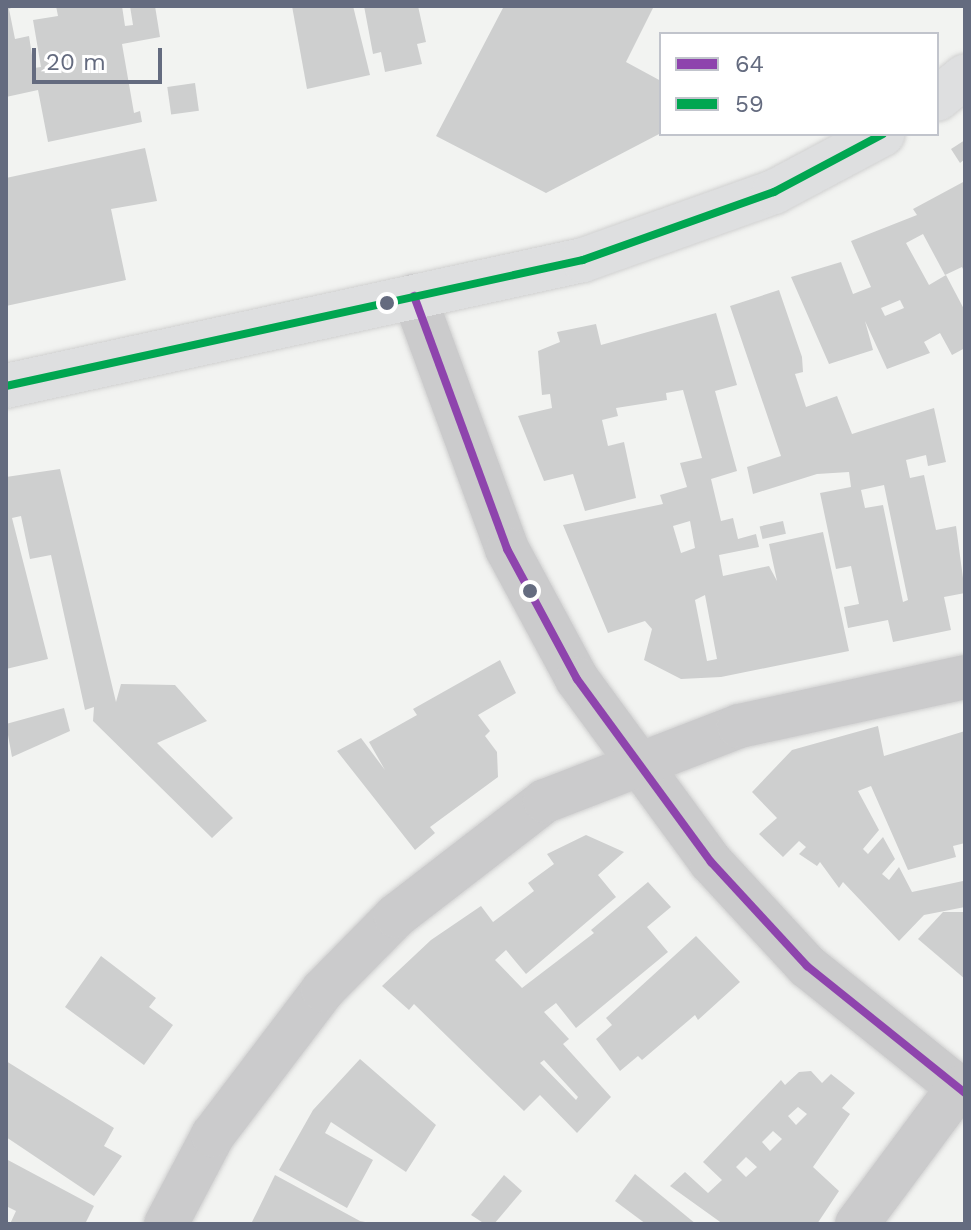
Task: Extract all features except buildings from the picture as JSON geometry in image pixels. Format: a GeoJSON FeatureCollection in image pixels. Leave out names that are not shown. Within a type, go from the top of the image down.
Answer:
{"type":"FeatureCollection","features":[{"type":"Feature","properties":{"kind":"main road"},"geometry":{"type":"LineString","coordinates":[[939,97],[965,76]]}},
{"type":"Feature","properties":{"kind":"main road"},"geometry":{"type":"LineString","coordinates":[[6,386],[414,296],[518,277],[656,238],[774,192],[879,136]]}},
{"type":"Feature","properties":{"kind":"street"},"geometry":{"type":"LineString","coordinates":[[414,296],[507,549],[577,679],[711,862],[807,966],[962,1091],[857,1224]]}},
{"type":"Feature","properties":{"kind":"street"},"geometry":{"type":"LineString","coordinates":[[166,1224],[213,1135],[323,990],[396,916],[545,801],[739,726],[965,677]]}},
{"type":"Feature","properties":{"kind":"transit line","name":"59"},"geometry":{"type":"LineString","coordinates":[[6,386],[583,260],[774,192],[879,136]]}},
{"type":"Feature","properties":{"kind":"transit line","name":"64"},"geometry":{"type":"LineString","coordinates":[[414,296],[507,549],[577,679],[711,862],[807,966],[965,1093]]}}]}
